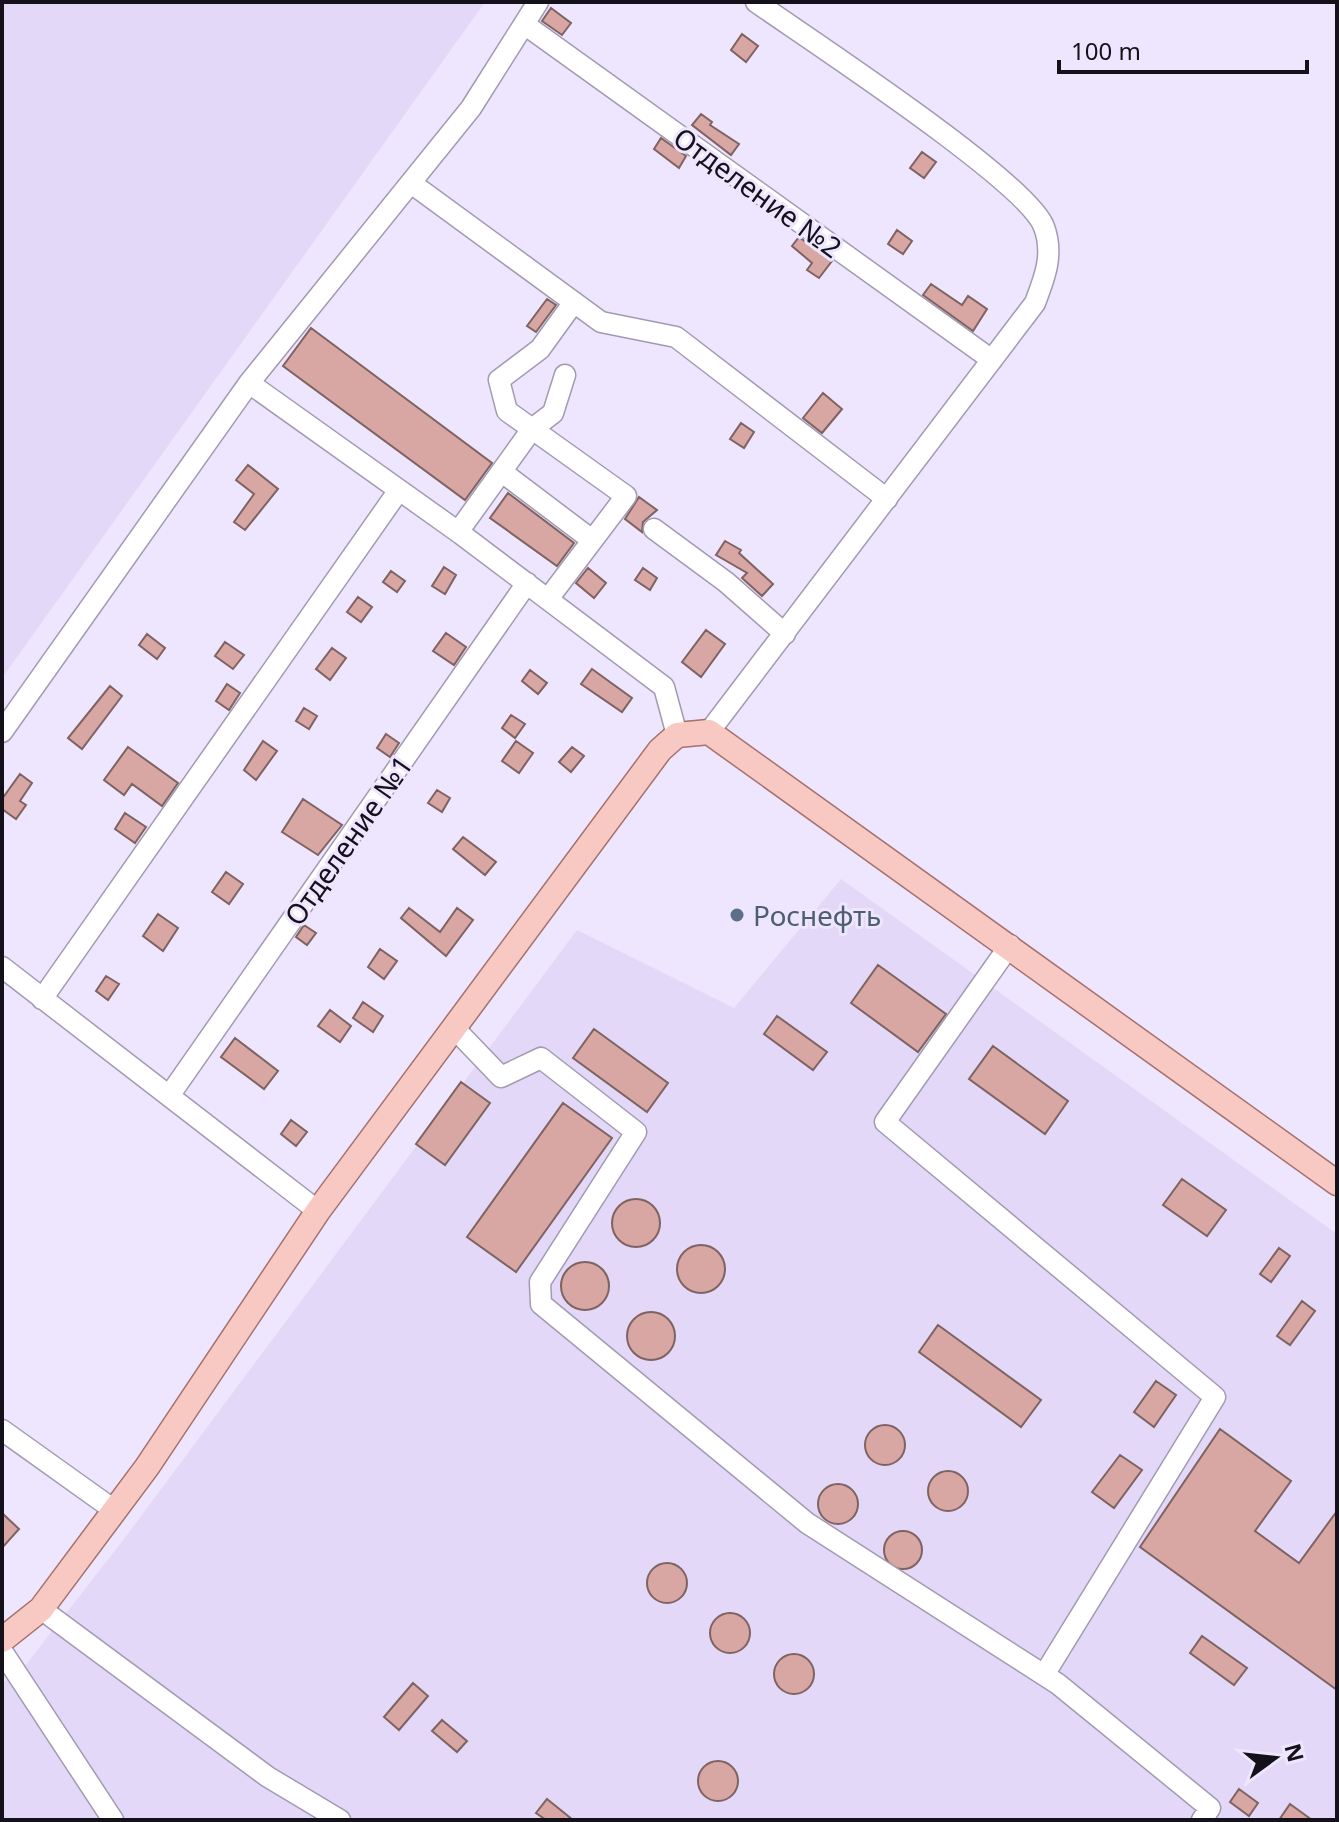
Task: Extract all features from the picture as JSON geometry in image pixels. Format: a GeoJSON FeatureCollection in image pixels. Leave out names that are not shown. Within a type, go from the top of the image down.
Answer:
{"type":"FeatureCollection","features":[{"type":"Feature","properties":{"kind":"main road"},"geometry":{"type":"LineString","coordinates":[[2,1640],[41,1609],[147,1467],[318,1211],[660,750],[677,735],[709,732],[1010,945],[1337,1183]]}},
{"type":"Feature","properties":{"kind":"street"},"geometry":{"type":"LineString","coordinates":[[2,732],[249,383],[471,108],[538,2]]}},
{"type":"Feature","properties":{"kind":"street"},"geometry":{"type":"LineString","coordinates":[[709,732],[1035,303],[1049,250],[1043,223],[987,166],[756,2]]}},
{"type":"Feature","properties":{"kind":"street","name":"Отделение №2"},"geometry":{"type":"LineString","coordinates":[[524,24],[992,360]]}},
{"type":"Feature","properties":{"kind":"street"},"geometry":{"type":"LineString","coordinates":[[411,183],[601,322],[676,337],[887,499]]}},
{"type":"Feature","properties":{"kind":"street"},"geometry":{"type":"LineString","coordinates":[[548,599],[626,496],[507,411],[499,380],[540,349],[574,302]]}},
{"type":"Feature","properties":{"kind":"street"},"geometry":{"type":"LineString","coordinates":[[458,532],[532,429],[553,413],[565,375]]}},
{"type":"Feature","properties":{"kind":"street"},"geometry":{"type":"LineString","coordinates":[[249,383],[458,532],[664,687],[677,735]]}},
{"type":"Feature","properties":{"kind":"street"},"geometry":{"type":"LineString","coordinates":[[502,472],[592,540]]}},
{"type":"Feature","properties":{"kind":"street"},"geometry":{"type":"LineString","coordinates":[[42,999],[399,490]]}},
{"type":"Feature","properties":{"kind":"street"},"geometry":{"type":"LineString","coordinates":[[654,529],[726,582],[785,634]]}},
{"type":"Feature","properties":{"kind":"street","name":"Отделение №1"},"geometry":{"type":"LineString","coordinates":[[169,1096],[527,583]]}},
{"type":"Feature","properties":{"kind":"street"},"geometry":{"type":"LineString","coordinates":[[1010,945],[885,1122],[1215,1397],[1044,1675]]}},
{"type":"Feature","properties":{"kind":"street"},"geometry":{"type":"LineString","coordinates":[[2,967],[318,1211]]}},
{"type":"Feature","properties":{"kind":"street"},"geometry":{"type":"LineString","coordinates":[[454,1028],[501,1077],[541,1058],[636,1132],[540,1282],[541,1304],[807,1523],[1044,1675],[1210,1808],[1202,1820]]}},
{"type":"Feature","properties":{"kind":"street"},"geometry":{"type":"LineString","coordinates":[[2,1430],[114,1510]]}},
{"type":"Feature","properties":{"kind":"street"},"geometry":{"type":"LineString","coordinates":[[41,1609],[268,1777],[340,1820]]}},
{"type":"Feature","properties":{"kind":"street"},"geometry":{"type":"LineString","coordinates":[[2,1651],[113,1820]]}},
{"type":"Feature","properties":{"kind":"shaded area"},"geometry":{"type":"Polygon","coordinates":[[[2,2],[485,2],[2,678],[2,2]]]}},
{"type":"Feature","properties":{"kind":"shaded area"},"geometry":{"type":"Polygon","coordinates":[[[841,879],[1337,1234],[1337,1820],[2,1820],[2,1683],[21,1671],[124,1539],[577,930],[734,1008],[841,879]]]}},
{"type":"Feature","properties":{"kind":"building"},"geometry":{"type":"Polygon","coordinates":[[[551,8],[571,23],[562,35],[542,21],[551,8]]]}},
{"type":"Feature","properties":{"kind":"building"},"geometry":{"type":"Polygon","coordinates":[[[742,34],[758,46],[746,62],[731,50],[742,34]]]}},
{"type":"Feature","properties":{"kind":"building"},"geometry":{"type":"Polygon","coordinates":[[[701,114],[712,122],[710,125],[739,144],[731,155],[692,125],[701,114]]]}},
{"type":"Feature","properties":{"kind":"building"},"geometry":{"type":"Polygon","coordinates":[[[661,138],[686,156],[679,168],[654,149],[661,138]]]}},
{"type":"Feature","properties":{"kind":"building"},"geometry":{"type":"Polygon","coordinates":[[[922,152],[936,162],[924,178],[910,168],[922,152]]]}},
{"type":"Feature","properties":{"kind":"building"},"geometry":{"type":"Polygon","coordinates":[[[897,230],[912,241],[903,254],[888,244],[897,230]]]}},
{"type":"Feature","properties":{"kind":"building"},"geometry":{"type":"Polygon","coordinates":[[[799,237],[832,261],[819,278],[807,270],[812,263],[792,246],[799,237]]]}},
{"type":"Feature","properties":{"kind":"building"},"geometry":{"type":"Polygon","coordinates":[[[931,284],[962,305],[968,296],[987,309],[973,331],[923,295],[931,284]]]}},
{"type":"Feature","properties":{"kind":"building"},"geometry":{"type":"Polygon","coordinates":[[[547,299],[556,305],[536,332],[527,326],[547,299]]]}},
{"type":"Feature","properties":{"kind":"building"},"geometry":{"type":"Polygon","coordinates":[[[311,328],[492,463],[465,500],[283,366],[311,328]]]}},
{"type":"Feature","properties":{"kind":"building"},"geometry":{"type":"Polygon","coordinates":[[[823,393],[842,409],[822,433],[803,418],[823,393]]]}},
{"type":"Feature","properties":{"kind":"building"},"geometry":{"type":"Polygon","coordinates":[[[741,423],[754,432],[744,448],[730,439],[741,423]]]}},
{"type":"Feature","properties":{"kind":"building"},"geometry":{"type":"Polygon","coordinates":[[[248,465],[278,489],[245,530],[234,522],[254,494],[236,480],[248,465]]]}},
{"type":"Feature","properties":{"kind":"building"},"geometry":{"type":"Polygon","coordinates":[[[508,493],[574,543],[557,566],[490,518],[508,493]]]}},
{"type":"Feature","properties":{"kind":"building"},"geometry":{"type":"Polygon","coordinates":[[[639,497],[657,510],[643,522],[642,532],[625,519],[639,497]]]}},
{"type":"Feature","properties":{"kind":"building"},"geometry":{"type":"Polygon","coordinates":[[[725,541],[741,550],[739,553],[773,584],[762,596],[742,578],[747,573],[716,555],[725,541]]]}},
{"type":"Feature","properties":{"kind":"building"},"geometry":{"type":"Polygon","coordinates":[[[444,567],[456,575],[445,594],[432,586],[444,567]]]}},
{"type":"Feature","properties":{"kind":"building"},"geometry":{"type":"Polygon","coordinates":[[[588,568],[606,583],[594,598],[576,583],[588,568]]]}},
{"type":"Feature","properties":{"kind":"building"},"geometry":{"type":"Polygon","coordinates":[[[643,568],[657,578],[650,590],[635,580],[643,568]]]}},
{"type":"Feature","properties":{"kind":"building"},"geometry":{"type":"Polygon","coordinates":[[[391,571],[405,581],[397,592],[383,582],[391,571]]]}},
{"type":"Feature","properties":{"kind":"building"},"geometry":{"type":"Polygon","coordinates":[[[358,597],[372,607],[361,622],[347,612],[358,597]]]}},
{"type":"Feature","properties":{"kind":"building"},"geometry":{"type":"Polygon","coordinates":[[[706,630],[725,644],[701,677],[682,662],[706,630]]]}},
{"type":"Feature","properties":{"kind":"building"},"geometry":{"type":"Polygon","coordinates":[[[446,633],[466,647],[454,665],[433,651],[446,633]]]}},
{"type":"Feature","properties":{"kind":"building"},"geometry":{"type":"Polygon","coordinates":[[[147,634],[165,648],[157,659],[139,645],[147,634]]]}},
{"type":"Feature","properties":{"kind":"building"},"geometry":{"type":"Polygon","coordinates":[[[225,642],[244,655],[233,669],[215,656],[225,642]]]}},
{"type":"Feature","properties":{"kind":"building"},"geometry":{"type":"Polygon","coordinates":[[[332,648],[346,658],[330,680],[316,669],[332,648]]]}},
{"type":"Feature","properties":{"kind":"building"},"geometry":{"type":"Polygon","coordinates":[[[592,669],[632,698],[622,712],[581,684],[592,669]]]}},
{"type":"Feature","properties":{"kind":"building"},"geometry":{"type":"Polygon","coordinates":[[[530,670],[547,683],[538,694],[522,681],[530,670]]]}},
{"type":"Feature","properties":{"kind":"building"},"geometry":{"type":"Polygon","coordinates":[[[227,684],[240,693],[229,710],[216,701],[227,684]]]}},
{"type":"Feature","properties":{"kind":"building"},"geometry":{"type":"Polygon","coordinates":[[[110,686],[122,696],[82,749],[68,738],[110,686]]]}},
{"type":"Feature","properties":{"kind":"building"},"geometry":{"type":"Polygon","coordinates":[[[304,708],[317,716],[309,729],[296,721],[304,708]]]}},
{"type":"Feature","properties":{"kind":"building"},"geometry":{"type":"Polygon","coordinates":[[[511,715],[525,724],[515,738],[502,728],[511,715]]]}},
{"type":"Feature","properties":{"kind":"building"},"geometry":{"type":"Polygon","coordinates":[[[386,734],[399,743],[390,757],[377,748],[386,734]]]}},
{"type":"Feature","properties":{"kind":"building"},"geometry":{"type":"Polygon","coordinates":[[[263,741],[277,751],[256,780],[244,770],[263,741]]]}},
{"type":"Feature","properties":{"kind":"building"},"geometry":{"type":"Polygon","coordinates":[[[516,741],[533,753],[519,773],[502,761],[516,741]]]}},
{"type":"Feature","properties":{"kind":"building"},"geometry":{"type":"Polygon","coordinates":[[[128,747],[178,783],[162,806],[132,784],[124,795],[104,780],[128,747]]]}},
{"type":"Feature","properties":{"kind":"building"},"geometry":{"type":"Polygon","coordinates":[[[572,747],[584,756],[571,772],[559,762],[572,747]]]}},
{"type":"Feature","properties":{"kind":"building"},"geometry":{"type":"Polygon","coordinates":[[[20,774],[32,783],[20,801],[26,805],[16,819],[2,809],[2,799],[20,774]]]}},
{"type":"Feature","properties":{"kind":"building"},"geometry":{"type":"Polygon","coordinates":[[[437,790],[450,798],[442,812],[428,803],[437,790]]]}},
{"type":"Feature","properties":{"kind":"building"},"geometry":{"type":"Polygon","coordinates":[[[303,799],[342,825],[318,855],[282,832],[303,799]]]}},
{"type":"Feature","properties":{"kind":"building"},"geometry":{"type":"Polygon","coordinates":[[[125,813],[146,827],[135,843],[115,829],[125,813]]]}},
{"type":"Feature","properties":{"kind":"building"},"geometry":{"type":"Polygon","coordinates":[[[463,837],[496,862],[485,875],[453,849],[463,837]]]}},
{"type":"Feature","properties":{"kind":"building"},"geometry":{"type":"Polygon","coordinates":[[[226,872],[243,884],[229,904],[212,892],[226,872]]]}},
{"type":"Feature","properties":{"kind":"building"},"geometry":{"type":"Polygon","coordinates":[[[409,908],[440,932],[457,908],[473,920],[446,956],[401,918],[409,908]]]}},
{"type":"Feature","properties":{"kind":"building"},"geometry":{"type":"Polygon","coordinates":[[[158,914],[178,928],[163,951],[143,936],[158,914]]]}},
{"type":"Feature","properties":{"kind":"building"},"geometry":{"type":"Polygon","coordinates":[[[304,925],[316,933],[307,945],[296,937],[304,925]]]}},
{"type":"Feature","properties":{"kind":"building"},"geometry":{"type":"Polygon","coordinates":[[[380,949],[397,961],[384,979],[368,967],[380,949]]]}},
{"type":"Feature","properties":{"kind":"building"},"geometry":{"type":"Polygon","coordinates":[[[878,965],[946,1014],[918,1052],[851,1003],[878,965]]]}},
{"type":"Feature","properties":{"kind":"building"},"geometry":{"type":"Polygon","coordinates":[[[106,976],[119,984],[108,1000],[96,991],[106,976]]]}},
{"type":"Feature","properties":{"kind":"building"},"geometry":{"type":"Polygon","coordinates":[[[363,1002],[383,1016],[373,1032],[353,1018],[363,1002]]]}},
{"type":"Feature","properties":{"kind":"building"},"geometry":{"type":"Polygon","coordinates":[[[330,1010],[351,1026],[340,1042],[318,1026],[330,1010]]]}},
{"type":"Feature","properties":{"kind":"building"},"geometry":{"type":"Polygon","coordinates":[[[777,1016],[827,1052],[813,1070],[764,1034],[777,1016]]]}},
{"type":"Feature","properties":{"kind":"building"},"geometry":{"type":"Polygon","coordinates":[[[594,1029],[668,1083],[647,1112],[573,1058],[594,1029]]]}},
{"type":"Feature","properties":{"kind":"building"},"geometry":{"type":"Polygon","coordinates":[[[235,1038],[278,1071],[264,1089],[221,1057],[235,1038]]]}},
{"type":"Feature","properties":{"kind":"building"},"geometry":{"type":"Polygon","coordinates":[[[993,1046],[1068,1101],[1045,1134],[969,1079],[993,1046]]]}},
{"type":"Feature","properties":{"kind":"building"},"geometry":{"type":"Polygon","coordinates":[[[461,1082],[490,1103],[445,1165],[416,1144],[461,1082]]]}},
{"type":"Feature","properties":{"kind":"building"},"geometry":{"type":"Polygon","coordinates":[[[563,1103],[612,1138],[516,1272],[467,1237],[563,1103]]]}},
{"type":"Feature","properties":{"kind":"building"},"geometry":{"type":"Polygon","coordinates":[[[291,1120],[307,1132],[296,1146],[281,1134],[291,1120]]]}},
{"type":"Feature","properties":{"kind":"building"},"geometry":{"type":"Polygon","coordinates":[[[1182,1179],[1226,1210],[1207,1236],[1163,1205],[1182,1179]]]}},
{"type":"Feature","properties":{"kind":"building"},"geometry":{"type":"Polygon","coordinates":[[[636,1199],[653,1206],[660,1223],[653,1240],[636,1247],[619,1240],[612,1223],[619,1206],[636,1199]]]}},
{"type":"Feature","properties":{"kind":"building"},"geometry":{"type":"Polygon","coordinates":[[[701,1245],[718,1252],[725,1269],[718,1286],[701,1293],[684,1286],[677,1269],[684,1252],[701,1245]]]}},
{"type":"Feature","properties":{"kind":"building"},"geometry":{"type":"Polygon","coordinates":[[[1279,1248],[1290,1256],[1271,1282],[1260,1274],[1279,1248]]]}},
{"type":"Feature","properties":{"kind":"building"},"geometry":{"type":"Polygon","coordinates":[[[585,1262],[602,1269],[609,1286],[602,1303],[585,1310],[568,1303],[561,1286],[568,1269],[585,1262]]]}},
{"type":"Feature","properties":{"kind":"building"},"geometry":{"type":"Polygon","coordinates":[[[1302,1301],[1315,1311],[1290,1345],[1277,1336],[1302,1301]]]}},
{"type":"Feature","properties":{"kind":"building"},"geometry":{"type":"Polygon","coordinates":[[[651,1312],[668,1319],[675,1336],[668,1353],[651,1360],[634,1353],[627,1336],[634,1319],[651,1312]]]}},
{"type":"Feature","properties":{"kind":"building"},"geometry":{"type":"Polygon","coordinates":[[[938,1325],[1041,1400],[1021,1427],[919,1352],[938,1325]]]}},
{"type":"Feature","properties":{"kind":"building"},"geometry":{"type":"Polygon","coordinates":[[[1156,1381],[1176,1395],[1154,1427],[1134,1412],[1156,1381]]]}},
{"type":"Feature","properties":{"kind":"building"},"geometry":{"type":"Polygon","coordinates":[[[885,1425],[899,1431],[905,1445],[899,1459],[885,1465],[871,1459],[865,1445],[871,1431],[885,1425]]]}},
{"type":"Feature","properties":{"kind":"building"},"geometry":{"type":"Polygon","coordinates":[[[1220,1429],[1291,1481],[1255,1531],[1299,1563],[1337,1511],[1337,1690],[1140,1547],[1220,1429]]]}},
{"type":"Feature","properties":{"kind":"building"},"geometry":{"type":"Polygon","coordinates":[[[1120,1455],[1142,1470],[1114,1508],[1092,1492],[1120,1455]]]}},
{"type":"Feature","properties":{"kind":"building"},"geometry":{"type":"Polygon","coordinates":[[[948,1471],[962,1477],[968,1491],[962,1505],[948,1511],[934,1505],[928,1491],[934,1477],[948,1471]]]}},
{"type":"Feature","properties":{"kind":"building"},"geometry":{"type":"Polygon","coordinates":[[[838,1484],[852,1490],[858,1504],[852,1518],[838,1524],[824,1518],[818,1504],[824,1490],[838,1484]]]}},
{"type":"Feature","properties":{"kind":"building"},"geometry":{"type":"Polygon","coordinates":[[[2,1513],[19,1529],[2,1548],[2,1513]]]}},
{"type":"Feature","properties":{"kind":"building"},"geometry":{"type":"Polygon","coordinates":[[[903,1531],[916,1537],[922,1550],[916,1563],[903,1569],[890,1563],[884,1550],[890,1537],[903,1531]]]}},
{"type":"Feature","properties":{"kind":"building"},"geometry":{"type":"Polygon","coordinates":[[[667,1563],[681,1569],[687,1583],[681,1597],[667,1603],[653,1597],[647,1583],[653,1569],[667,1563]]]}},
{"type":"Feature","properties":{"kind":"building"},"geometry":{"type":"Polygon","coordinates":[[[730,1613],[744,1619],[750,1633],[744,1647],[730,1653],[716,1647],[710,1633],[716,1619],[730,1613]]]}},
{"type":"Feature","properties":{"kind":"building"},"geometry":{"type":"Polygon","coordinates":[[[1202,1636],[1247,1668],[1234,1685],[1190,1653],[1202,1636]]]}},
{"type":"Feature","properties":{"kind":"building"},"geometry":{"type":"Polygon","coordinates":[[[794,1654],[808,1660],[814,1674],[808,1688],[794,1694],[780,1688],[774,1674],[780,1660],[794,1654]]]}},
{"type":"Feature","properties":{"kind":"building"},"geometry":{"type":"Polygon","coordinates":[[[413,1683],[428,1696],[399,1730],[384,1717],[413,1683]]]}},
{"type":"Feature","properties":{"kind":"building"},"geometry":{"type":"Polygon","coordinates":[[[442,1720],[467,1741],[457,1752],[432,1731],[442,1720]]]}},
{"type":"Feature","properties":{"kind":"building"},"geometry":{"type":"Polygon","coordinates":[[[718,1761],[732,1767],[738,1781],[732,1795],[718,1801],[704,1795],[698,1781],[704,1767],[718,1761]]]}},
{"type":"Feature","properties":{"kind":"building"},"geometry":{"type":"Polygon","coordinates":[[[1239,1789],[1258,1803],[1249,1816],[1230,1802],[1239,1789]]]}},
{"type":"Feature","properties":{"kind":"building"},"geometry":{"type":"Polygon","coordinates":[[[547,1799],[573,1820],[546,1820],[536,1813],[547,1799]]]}},
{"type":"Feature","properties":{"kind":"building"},"geometry":{"type":"Polygon","coordinates":[[[1290,1804],[1312,1820],[1279,1820],[1290,1804]]]}},
{"type":"Feature","properties":{"kind":"place","name":"Роснефть"},"geometry":{"type":"Point","coordinates":[737,915]}}]}
